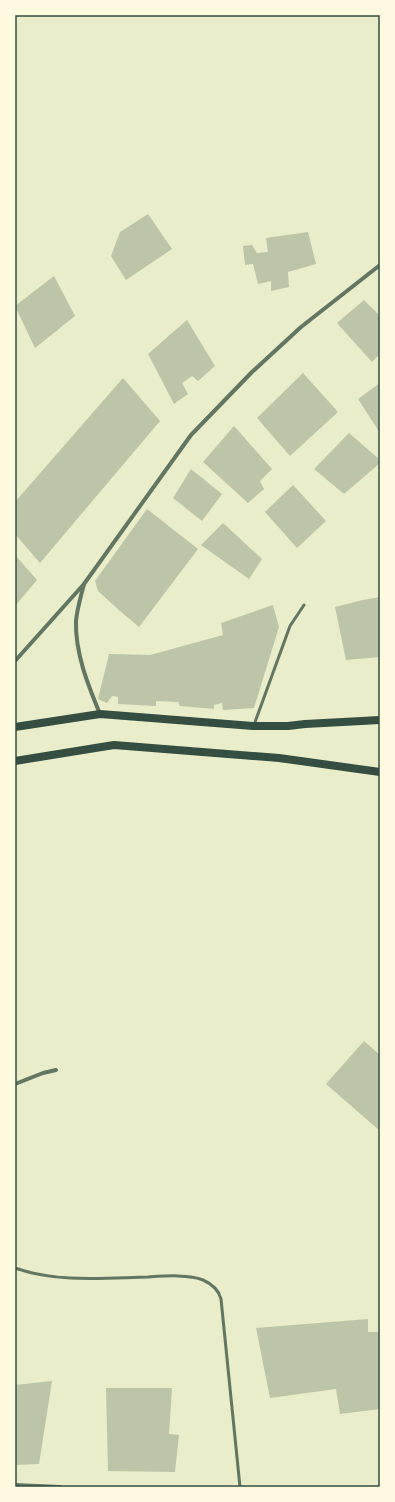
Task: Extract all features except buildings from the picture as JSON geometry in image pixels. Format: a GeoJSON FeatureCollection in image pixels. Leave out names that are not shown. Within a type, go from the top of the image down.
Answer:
{"type":"FeatureCollection","features":[{"type":"Feature","properties":{"kind":"main road"},"geometry":{"type":"LineString","coordinates":[[15,727],[100,714],[253,726],[288,726],[380,720]]}},
{"type":"Feature","properties":{"kind":"main road"},"geometry":{"type":"LineString","coordinates":[[15,761],[114,745],[278,758],[380,772]]}},
{"type":"Feature","properties":{"kind":"street"},"geometry":{"type":"LineString","coordinates":[[15,661],[84,584],[191,434],[252,372],[296,332],[380,265]]}},
{"type":"Feature","properties":{"kind":"street"},"geometry":{"type":"LineString","coordinates":[[84,584],[76,620],[77,638],[86,680],[100,714]]}},
{"type":"Feature","properties":{"kind":"street"},"geometry":{"type":"LineString","coordinates":[[15,1084],[56,1070]]}},
{"type":"Feature","properties":{"kind":"street"},"geometry":{"type":"LineString","coordinates":[[15,1485],[60,1487]]}},
{"type":"Feature","properties":{"kind":"lane"},"geometry":{"type":"LineString","coordinates":[[253,726],[290,626],[304,605]]}},
{"type":"Feature","properties":{"kind":"lane"},"geometry":{"type":"LineString","coordinates":[[15,1268],[30,1274],[50,1277],[99,1278],[177,1276],[203,1280],[219,1292],[221,1299],[240,1487]]}}]}
